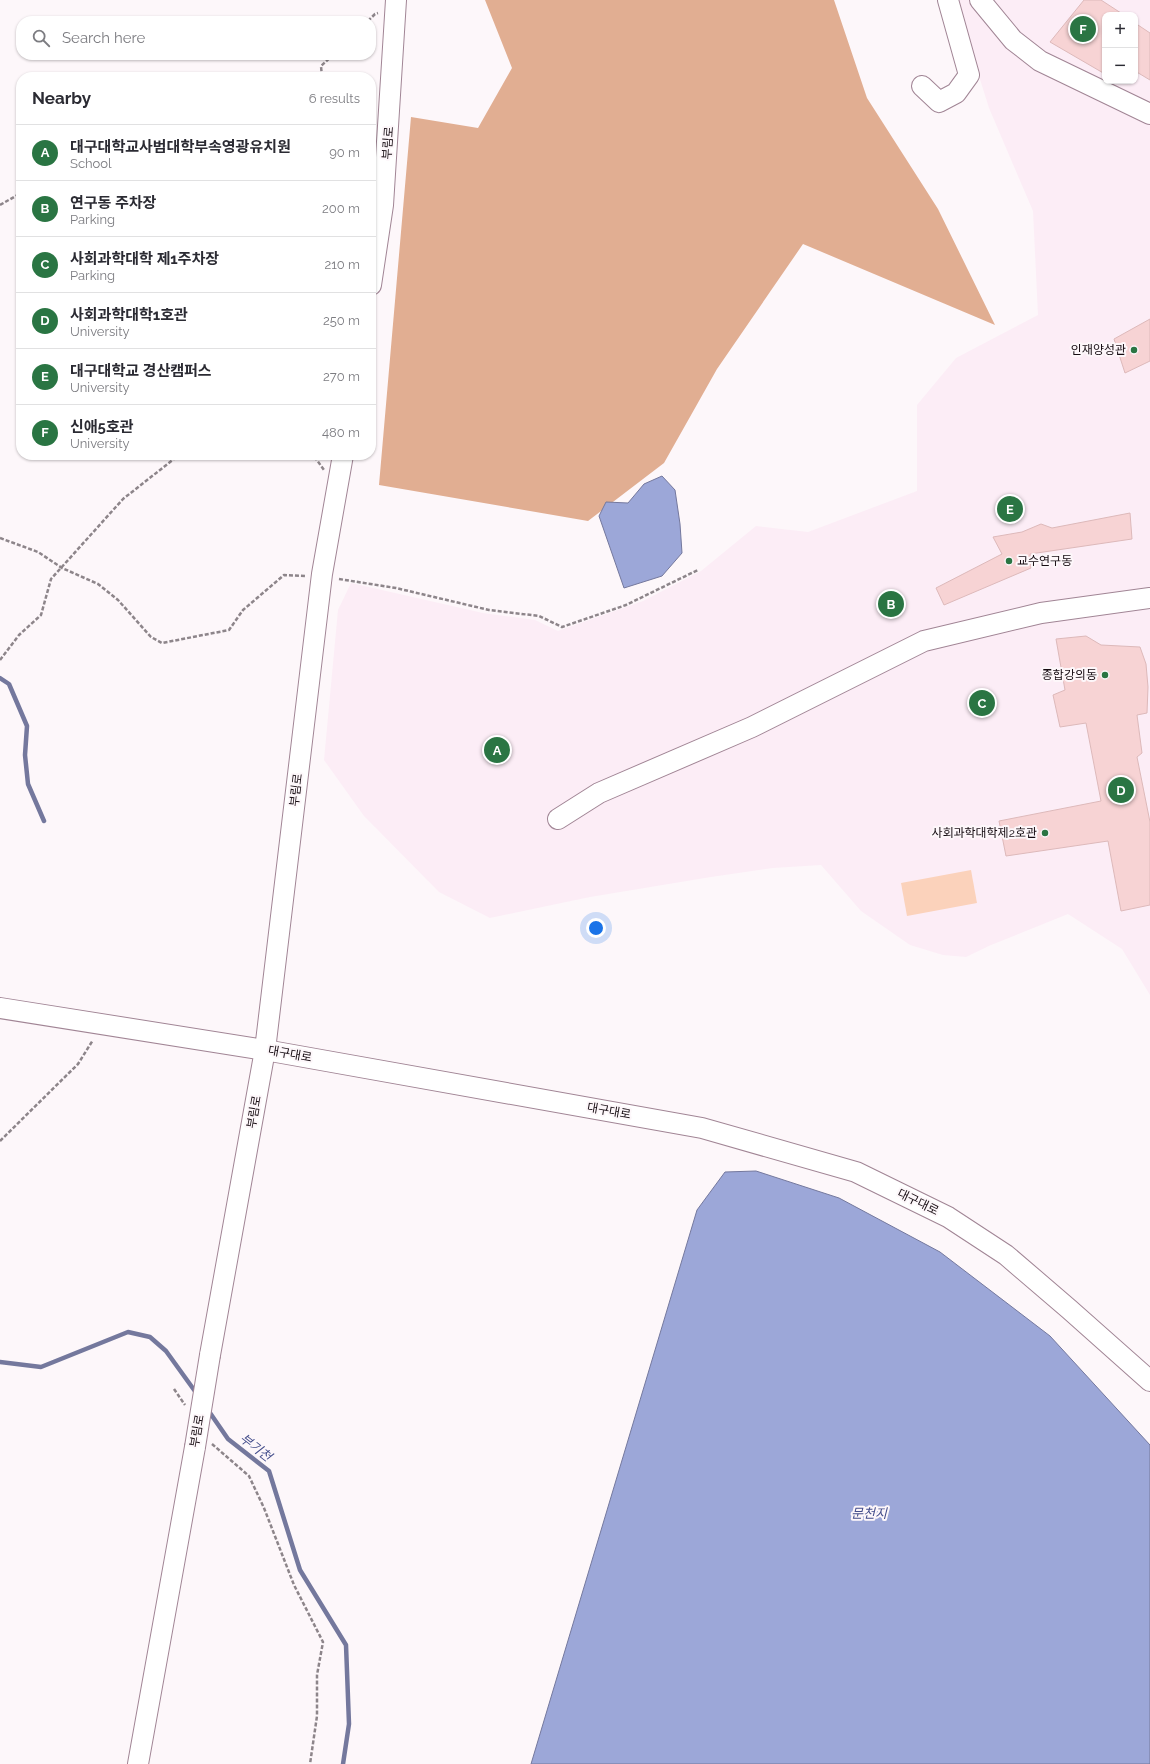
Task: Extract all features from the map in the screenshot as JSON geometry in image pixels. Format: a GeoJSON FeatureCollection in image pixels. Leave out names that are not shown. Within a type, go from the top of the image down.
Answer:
{"type":"FeatureCollection","features":[{"type":"Feature","properties":{"kind":"street","name":"부림로"},"geometry":{"type":"LineString","coordinates":[[376,254],[384,205],[396,0]]}},
{"type":"Feature","properties":{"kind":"street"},"geometry":{"type":"LineString","coordinates":[[922,86],[939,102],[956,93],[969,75],[948,0]]}},
{"type":"Feature","properties":{"kind":"street"},"geometry":{"type":"LineString","coordinates":[[980,0],[1013,40],[1040,61],[1150,114]]}},
{"type":"Feature","properties":{"kind":"street","name":"부림로"},"geometry":{"type":"LineString","coordinates":[[138,1764],[202,1443],[210,1355],[265,1050],[322,574],[342,460]]}},
{"type":"Feature","properties":{"kind":"street"},"geometry":{"type":"LineString","coordinates":[[558,819],[599,793],[752,727],[924,641],[1041,613],[1150,598]]}},
{"type":"Feature","properties":{"kind":"street","name":"대구대로"},"geometry":{"type":"LineString","coordinates":[[0,1008],[265,1050],[702,1128],[856,1172],[948,1217],[1006,1255],[1150,1381]]}},
{"type":"Feature","properties":{"kind":"path"},"geometry":{"type":"LineString","coordinates":[[322,72],[321,66],[328,60]]}},
{"type":"Feature","properties":{"kind":"path"},"geometry":{"type":"LineString","coordinates":[[0,205],[16,196]]}},
{"type":"Feature","properties":{"kind":"path"},"geometry":{"type":"LineString","coordinates":[[0,660],[19,635],[40,615],[51,579],[123,499],[173,460]]}},
{"type":"Feature","properties":{"kind":"path"},"geometry":{"type":"LineString","coordinates":[[0,538],[38,552],[62,568],[98,584],[118,600],[151,637],[162,643],[230,630],[243,610],[284,575],[309,576]]}},
{"type":"Feature","properties":{"kind":"path"},"geometry":{"type":"LineString","coordinates":[[338,579],[396,588],[489,610],[539,616],[562,627],[626,604],[698,570]]}},
{"type":"Feature","properties":{"kind":"path"},"geometry":{"type":"LineString","coordinates":[[0,1141],[78,1064],[103,1024]]}},
{"type":"Feature","properties":{"kind":"path"},"geometry":{"type":"LineString","coordinates":[[174,1389],[187,1408]]}},
{"type":"Feature","properties":{"kind":"path"},"geometry":{"type":"LineString","coordinates":[[202,1443],[213,1445],[249,1476],[264,1508],[294,1585],[323,1642],[317,1675],[317,1716],[310,1764]]}},
{"type":"Feature","properties":{"kind":"shaded area"},"geometry":{"type":"Polygon","coordinates":[[[485,0],[834,0],[867,98],[938,209],[995,325],[803,244],[717,369],[664,463],[588,521],[379,485],[411,117],[478,128],[512,68],[485,0]]]}},
{"type":"Feature","properties":{"kind":"shaded area"},"geometry":{"type":"Polygon","coordinates":[[[955,0],[1150,0],[1150,995],[1122,949],[1068,914],[991,945],[966,957],[943,955],[910,945],[861,911],[821,865],[773,868],[711,877],[590,897],[490,918],[439,892],[364,816],[324,760],[338,610],[351,583],[483,613],[535,620],[558,631],[643,601],[701,571],[756,526],[808,532],[917,491],[917,405],[956,358],[1038,315],[1033,211],[989,108],[955,0]]]}},
{"type":"Feature","properties":{"kind":"shaded area"},"geometry":{"type":"Polygon","coordinates":[[[971,870],[977,903],[907,916],[901,883],[971,870]]]}},
{"type":"Feature","properties":{"kind":"water"},"geometry":{"type":"Polygon","coordinates":[[[662,476],[675,490],[680,524],[682,553],[662,576],[624,588],[599,516],[606,502],[628,503],[644,484],[662,476]]]}},
{"type":"Feature","properties":{"kind":"water","name":"문천지"},"geometry":{"type":"Polygon","coordinates":[[[756,1171],[839,1198],[940,1252],[1050,1336],[1150,1445],[1150,1764],[531,1764],[697,1210],[725,1172],[756,1171]]]}},
{"type":"Feature","properties":{"kind":"building"},"geometry":{"type":"Polygon","coordinates":[[[1084,0],[1101,0],[1119,12],[1102,12],[1102,72],[1050,42],[1084,0]]]}},
{"type":"Feature","properties":{"kind":"building"},"geometry":{"type":"Polygon","coordinates":[[[1138,25],[1150,33],[1150,80],[1138,73],[1138,25]]]}},
{"type":"Feature","properties":{"kind":"building","name":"인재양성관"},"geometry":{"type":"Polygon","coordinates":[[[1150,319],[1150,361],[1125,373],[1114,339],[1150,319]]]}},
{"type":"Feature","properties":{"kind":"building","name":"교수연구동"},"geometry":{"type":"Polygon","coordinates":[[[1130,513],[1132,539],[1030,554],[1031,568],[944,605],[936,588],[1002,554],[993,537],[1022,532],[1041,524],[1052,528],[1130,513]]]}},
{"type":"Feature","properties":{"kind":"building"},"geometry":{"type":"Polygon","coordinates":[[[1086,636],[1101,645],[1140,647],[1146,664],[1148,687],[1147,713],[1137,715],[1142,753],[1137,757],[1150,822],[1150,905],[1121,911],[1108,841],[1006,856],[999,821],[1101,801],[1086,723],[1060,727],[1053,695],[1065,690],[1056,639],[1086,636]]]}},
{"type":"Feature","properties":{"kind":"waterway"},"geometry":{"type":"LineString","coordinates":[[0,678],[9,684],[27,726],[25,755],[28,784],[44,821]]}},
{"type":"Feature","properties":{"kind":"waterway","name":"부기천"},"geometry":{"type":"LineString","coordinates":[[0,1362],[41,1367],[128,1332],[150,1337],[166,1351],[197,1394]]}},
{"type":"Feature","properties":{"kind":"waterway","name":"부기천"},"geometry":{"type":"LineString","coordinates":[[208,1410],[228,1439],[269,1471],[300,1570],[346,1645],[349,1724],[343,1764]]}},
{"type":"Feature","properties":{"kind":"place","name":"신애5호관"},"geometry":{"type":"Point","coordinates":[1083,29]}},
{"type":"Feature","properties":{"kind":"place","name":"인재양성관"},"geometry":{"type":"Point","coordinates":[1134,350]}},
{"type":"Feature","properties":{"kind":"place","name":"대구대학교 경산캠퍼스"},"geometry":{"type":"Point","coordinates":[1010,509]}},
{"type":"Feature","properties":{"kind":"place","name":"교수연구동"},"geometry":{"type":"Point","coordinates":[1009,561]}},
{"type":"Feature","properties":{"kind":"place","name":"연구동 주차장"},"geometry":{"type":"Point","coordinates":[891,604]}},
{"type":"Feature","properties":{"kind":"place","name":"종합강의동"},"geometry":{"type":"Point","coordinates":[1105,675]}},
{"type":"Feature","properties":{"kind":"place","name":"사회과학대학 제1주차장"},"geometry":{"type":"Point","coordinates":[982,703]}},
{"type":"Feature","properties":{"kind":"place","name":"대구대학교사범대학부속영광유치원"},"geometry":{"type":"Point","coordinates":[497,750]}},
{"type":"Feature","properties":{"kind":"place","name":"사회과학대학1호관"},"geometry":{"type":"Point","coordinates":[1121,790]}},
{"type":"Feature","properties":{"kind":"place","name":"사회과학대학제2호관"},"geometry":{"type":"Point","coordinates":[1045,833]}}]}
